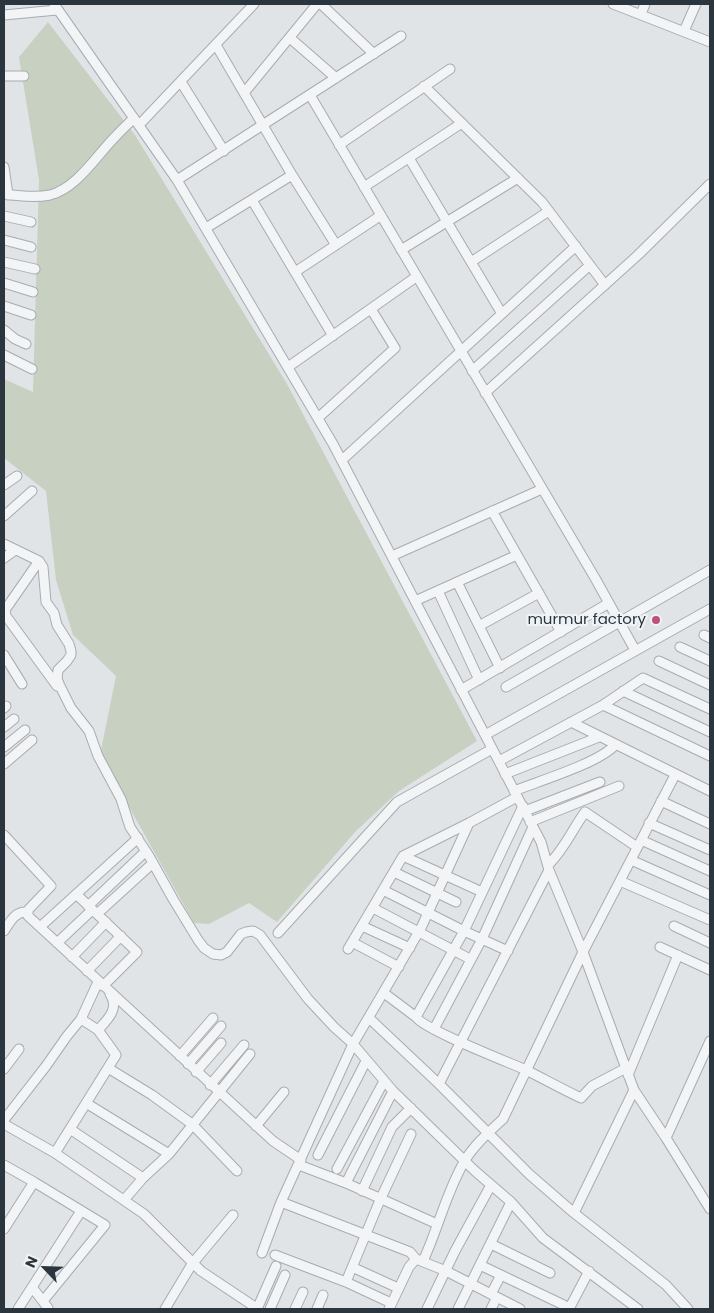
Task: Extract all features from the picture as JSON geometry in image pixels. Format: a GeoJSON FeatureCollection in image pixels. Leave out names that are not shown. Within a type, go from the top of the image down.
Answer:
{"type":"FeatureCollection","features":[{"type":"Feature","properties":{"kind":"street"},"geometry":{"type":"LineString","coordinates":[[4,167],[6,195],[49,195],[68,186],[181,82],[254,4]]}},
{"type":"Feature","properties":{"kind":"street"},"geometry":{"type":"LineString","coordinates":[[244,93],[319,4],[374,54]]}},
{"type":"Feature","properties":{"kind":"street"},"geometry":{"type":"LineString","coordinates":[[613,4],[710,42]]}},
{"type":"Feature","properties":{"kind":"street"},"geometry":{"type":"LineString","coordinates":[[641,14],[645,4]]}},
{"type":"Feature","properties":{"kind":"street"},"geometry":{"type":"LineString","coordinates":[[684,31],[696,4]]}},
{"type":"Feature","properties":{"kind":"street"},"geometry":{"type":"LineString","coordinates":[[4,15],[56,7],[178,180],[342,460],[524,808],[541,842],[548,868],[583,952],[634,1090],[710,1209]]}},
{"type":"Feature","properties":{"kind":"street"},"geometry":{"type":"LineString","coordinates":[[178,180],[402,36]]}},
{"type":"Feature","properties":{"kind":"street"},"geometry":{"type":"LineString","coordinates":[[290,38],[336,78]]}},
{"type":"Feature","properties":{"kind":"street"},"geometry":{"type":"LineString","coordinates":[[216,45],[292,175],[336,245]]}},
{"type":"Feature","properties":{"kind":"street"},"geometry":{"type":"LineString","coordinates":[[339,145],[450,68]]}},
{"type":"Feature","properties":{"kind":"street"},"geometry":{"type":"LineString","coordinates":[[4,76],[24,76]]}},
{"type":"Feature","properties":{"kind":"street"},"geometry":{"type":"LineString","coordinates":[[181,82],[224,151]]}},
{"type":"Feature","properties":{"kind":"street"},"geometry":{"type":"LineString","coordinates":[[424,86],[549,211],[605,285]]}},
{"type":"Feature","properties":{"kind":"street"},"geometry":{"type":"LineString","coordinates":[[310,95],[635,650]]}},
{"type":"Feature","properties":{"kind":"street"},"geometry":{"type":"LineString","coordinates":[[364,188],[462,123]]}},
{"type":"Feature","properties":{"kind":"street"},"geometry":{"type":"LineString","coordinates":[[409,158],[502,314]]}},
{"type":"Feature","properties":{"kind":"street"},"geometry":{"type":"LineString","coordinates":[[206,228],[292,175]]}},
{"type":"Feature","properties":{"kind":"street"},"geometry":{"type":"LineString","coordinates":[[401,250],[518,178]]}},
{"type":"Feature","properties":{"kind":"street"},"geometry":{"type":"LineString","coordinates":[[485,393],[638,255],[710,184]]}},
{"type":"Feature","properties":{"kind":"street"},"geometry":{"type":"LineString","coordinates":[[252,200],[333,336]]}},
{"type":"Feature","properties":{"kind":"street"},"geometry":{"type":"LineString","coordinates":[[471,262],[549,211]]}},
{"type":"Feature","properties":{"kind":"street"},"geometry":{"type":"LineString","coordinates":[[4,216],[31,222]]}},
{"type":"Feature","properties":{"kind":"street"},"geometry":{"type":"LineString","coordinates":[[294,272],[380,216]]}},
{"type":"Feature","properties":{"kind":"street"},"geometry":{"type":"LineString","coordinates":[[4,240],[31,248]]}},
{"type":"Feature","properties":{"kind":"street"},"geometry":{"type":"LineString","coordinates":[[342,460],[576,246]]}},
{"type":"Feature","properties":{"kind":"street"},"geometry":{"type":"LineString","coordinates":[[4,262],[35,270]]}},
{"type":"Feature","properties":{"kind":"street"},"geometry":{"type":"LineString","coordinates":[[472,371],[590,265]]}},
{"type":"Feature","properties":{"kind":"street"},"geometry":{"type":"LineString","coordinates":[[288,367],[416,276]]}},
{"type":"Feature","properties":{"kind":"street"},"geometry":{"type":"LineString","coordinates":[[4,283],[33,292]]}},
{"type":"Feature","properties":{"kind":"street"},"geometry":{"type":"LineString","coordinates":[[4,306],[31,315]]}},
{"type":"Feature","properties":{"kind":"street"},"geometry":{"type":"LineString","coordinates":[[318,418],[395,348],[371,309]]}},
{"type":"Feature","properties":{"kind":"street"},"geometry":{"type":"LineString","coordinates":[[4,330],[15,339],[26,344]]}},
{"type":"Feature","properties":{"kind":"street"},"geometry":{"type":"LineString","coordinates":[[4,355],[32,369]]}},
{"type":"Feature","properties":{"kind":"street"},"geometry":{"type":"LineString","coordinates":[[4,485],[16,476]]}},
{"type":"Feature","properties":{"kind":"street"},"geometry":{"type":"LineString","coordinates":[[392,556],[542,489]]}},
{"type":"Feature","properties":{"kind":"street"},"geometry":{"type":"LineString","coordinates":[[4,516],[32,491]]}},
{"type":"Feature","properties":{"kind":"street"},"geometry":{"type":"LineString","coordinates":[[492,511],[561,632]]}},
{"type":"Feature","properties":{"kind":"street"},"geometry":{"type":"LineString","coordinates":[[4,544],[39,561],[43,567],[47,606],[54,612],[57,625],[69,644],[71,651],[68,661],[61,666],[57,674],[63,694]]}},
{"type":"Feature","properties":{"kind":"street"},"geometry":{"type":"LineString","coordinates":[[4,558],[15,550]]}},
{"type":"Feature","properties":{"kind":"street"},"geometry":{"type":"LineString","coordinates":[[415,601],[517,555]]}},
{"type":"Feature","properties":{"kind":"street"},"geometry":{"type":"LineString","coordinates":[[39,561],[5,610],[6,616],[63,694],[71,708],[87,726],[98,756],[121,799],[130,827],[153,863],[172,900],[204,948],[213,954],[221,955],[227,952],[241,934],[253,931],[260,935],[308,998],[334,1027],[353,1044],[392,1091],[511,1202],[543,1238],[638,1309]]}},
{"type":"Feature","properties":{"kind":"street"},"geometry":{"type":"LineString","coordinates":[[506,687],[710,570]]}},
{"type":"Feature","properties":{"kind":"street"},"geometry":{"type":"LineString","coordinates":[[457,582],[500,668]]}},
{"type":"Feature","properties":{"kind":"street"},"geometry":{"type":"LineString","coordinates":[[438,591],[479,680]]}},
{"type":"Feature","properties":{"kind":"street"},"geometry":{"type":"LineString","coordinates":[[479,626],[539,593]]}},
{"type":"Feature","properties":{"kind":"street"},"geometry":{"type":"LineString","coordinates":[[461,690],[609,603]]}},
{"type":"Feature","properties":{"kind":"street"},"geometry":{"type":"LineString","coordinates":[[485,735],[710,609]]}},
{"type":"Feature","properties":{"kind":"street"},"geometry":{"type":"LineString","coordinates":[[680,647],[710,661]]}},
{"type":"Feature","properties":{"kind":"street"},"geometry":{"type":"LineString","coordinates":[[4,655],[22,684]]}},
{"type":"Feature","properties":{"kind":"street"},"geometry":{"type":"LineString","coordinates":[[659,660],[710,685]]}},
{"type":"Feature","properties":{"kind":"street"},"geometry":{"type":"LineString","coordinates":[[499,761],[603,705],[643,678],[710,710]]}},
{"type":"Feature","properties":{"kind":"street"},"geometry":{"type":"LineString","coordinates":[[623,691],[710,732]]}},
{"type":"Feature","properties":{"kind":"street"},"geometry":{"type":"LineString","coordinates":[[603,705],[710,756]]}},
{"type":"Feature","properties":{"kind":"street"},"geometry":{"type":"LineString","coordinates":[[4,727],[14,719]]}},
{"type":"Feature","properties":{"kind":"street"},"geometry":{"type":"LineString","coordinates":[[571,722],[710,791]]}},
{"type":"Feature","properties":{"kind":"street"},"geometry":{"type":"LineString","coordinates":[[4,747],[25,730]]}},
{"type":"Feature","properties":{"kind":"street"},"geometry":{"type":"LineString","coordinates":[[506,774],[561,754],[599,737]]}},
{"type":"Feature","properties":{"kind":"street"},"geometry":{"type":"LineString","coordinates":[[4,764],[32,740]]}},
{"type":"Feature","properties":{"kind":"street"},"geometry":{"type":"LineString","coordinates":[[399,968],[350,946],[403,856],[469,823],[516,794],[596,759],[610,751],[615,745]]}},
{"type":"Feature","properties":{"kind":"street"},"geometry":{"type":"LineString","coordinates":[[278,933],[397,802],[492,749]]}},
{"type":"Feature","properties":{"kind":"street"},"geometry":{"type":"LineString","coordinates":[[275,1255],[346,1282],[390,1306],[409,1267],[420,1260],[465,1161],[488,1132],[503,1119],[583,952],[675,775]]}},
{"type":"Feature","properties":{"kind":"street"},"geometry":{"type":"LineString","coordinates":[[416,1017],[454,951],[524,808],[600,782]]}},
{"type":"Feature","properties":{"kind":"street"},"geometry":{"type":"LineString","coordinates":[[434,1030],[470,958],[482,939],[532,824],[619,786]]}},
{"type":"Feature","properties":{"kind":"street"},"geometry":{"type":"LineString","coordinates":[[661,801],[710,824]]}},
{"type":"Feature","properties":{"kind":"street"},"geometry":{"type":"LineString","coordinates":[[439,1084],[508,951],[548,868],[569,839],[585,812],[639,843],[710,871]]}},
{"type":"Feature","properties":{"kind":"street"},"geometry":{"type":"LineString","coordinates":[[262,1253],[281,1202],[353,1044],[418,933],[469,823]]}},
{"type":"Feature","properties":{"kind":"street"},"geometry":{"type":"LineString","coordinates":[[649,823],[710,850]]}},
{"type":"Feature","properties":{"kind":"street"},"geometry":{"type":"LineString","coordinates":[[4,835],[51,886],[27,912],[16,914],[4,931]]}},
{"type":"Feature","properties":{"kind":"street"},"geometry":{"type":"LineString","coordinates":[[40,928],[138,838]]}},
{"type":"Feature","properties":{"kind":"street"},"geometry":{"type":"LineString","coordinates":[[93,910],[146,851]]}},
{"type":"Feature","properties":{"kind":"street"},"geometry":{"type":"LineString","coordinates":[[403,856],[482,892]]}},
{"type":"Feature","properties":{"kind":"street"},"geometry":{"type":"LineString","coordinates":[[631,860],[710,895]]}},
{"type":"Feature","properties":{"kind":"street"},"geometry":{"type":"LineString","coordinates":[[56,943],[93,910],[153,863]]}},
{"type":"Feature","properties":{"kind":"street"},"geometry":{"type":"LineString","coordinates":[[394,872],[456,902]]}},
{"type":"Feature","properties":{"kind":"street"},"geometry":{"type":"LineString","coordinates":[[620,881],[710,920]]}},
{"type":"Feature","properties":{"kind":"street"},"geometry":{"type":"LineString","coordinates":[[383,890],[508,951]]}},
{"type":"Feature","properties":{"kind":"street"},"geometry":{"type":"LineString","coordinates":[[4,1120],[81,1019],[101,984],[137,952],[76,894]]}},
{"type":"Feature","properties":{"kind":"street"},"geometry":{"type":"LineString","coordinates":[[372,908],[470,958]]}},
{"type":"Feature","properties":{"kind":"street"},"geometry":{"type":"LineString","coordinates":[[27,912],[28,916],[40,928],[210,1085],[273,1141],[300,1162],[380,1200],[437,1224]]}},
{"type":"Feature","properties":{"kind":"street"},"geometry":{"type":"LineString","coordinates":[[72,957],[106,922]]}},
{"type":"Feature","properties":{"kind":"street"},"geometry":{"type":"LineString","coordinates":[[362,926],[410,948]]}},
{"type":"Feature","properties":{"kind":"street"},"geometry":{"type":"LineString","coordinates":[[674,926],[710,943]]}},
{"type":"Feature","properties":{"kind":"street"},"geometry":{"type":"LineString","coordinates":[[87,971],[121,936]]}},
{"type":"Feature","properties":{"kind":"street"},"geometry":{"type":"LineString","coordinates":[[660,947],[710,970]]}},
{"type":"Feature","properties":{"kind":"street"},"geometry":{"type":"LineString","coordinates":[[384,993],[416,1017],[418,1021],[434,1030],[526,1070],[581,1098],[592,1086],[627,1072],[678,956]]}},
{"type":"Feature","properties":{"kind":"street"},"geometry":{"type":"LineString","coordinates":[[98,1030],[114,1008],[114,1000],[101,984]]}},
{"type":"Feature","properties":{"kind":"street"},"geometry":{"type":"LineString","coordinates":[[180,1056],[213,1018]]}},
{"type":"Feature","properties":{"kind":"street"},"geometry":{"type":"LineString","coordinates":[[369,1018],[439,1084],[529,1174],[574,1213],[666,1285],[688,1309]]}},
{"type":"Feature","properties":{"kind":"street"},"geometry":{"type":"LineString","coordinates":[[55,1153],[116,1055],[98,1030],[81,1019]]}},
{"type":"Feature","properties":{"kind":"street"},"geometry":{"type":"LineString","coordinates":[[188,1064],[221,1026]]}},
{"type":"Feature","properties":{"kind":"street"},"geometry":{"type":"LineString","coordinates":[[666,1138],[707,1054],[710,1041]]}},
{"type":"Feature","properties":{"kind":"street"},"geometry":{"type":"LineString","coordinates":[[196,1072],[221,1044]]}},
{"type":"Feature","properties":{"kind":"street"},"geometry":{"type":"LineString","coordinates":[[210,1085],[244,1045]]}},
{"type":"Feature","properties":{"kind":"street"},"geometry":{"type":"LineString","coordinates":[[4,1069],[19,1049]]}},
{"type":"Feature","properties":{"kind":"street"},"geometry":{"type":"LineString","coordinates":[[124,1200],[143,1178],[169,1154],[250,1054]]}},
{"type":"Feature","properties":{"kind":"street"},"geometry":{"type":"LineString","coordinates":[[318,1155],[366,1061]]}},
{"type":"Feature","properties":{"kind":"street"},"geometry":{"type":"LineString","coordinates":[[108,1068],[152,1095],[192,1124],[237,1171]]}},
{"type":"Feature","properties":{"kind":"street"},"geometry":{"type":"LineString","coordinates":[[337,1169],[384,1081]]}},
{"type":"Feature","properties":{"kind":"street"},"geometry":{"type":"LineString","coordinates":[[574,1213],[634,1090]]}},
{"type":"Feature","properties":{"kind":"street"},"geometry":{"type":"LineString","coordinates":[[346,1183],[392,1091]]}},
{"type":"Feature","properties":{"kind":"street"},"geometry":{"type":"LineString","coordinates":[[256,1126],[284,1092]]}},
{"type":"Feature","properties":{"kind":"street"},"geometry":{"type":"LineString","coordinates":[[86,1104],[169,1154]]}},
{"type":"Feature","properties":{"kind":"street"},"geometry":{"type":"LineString","coordinates":[[362,1191],[392,1127],[410,1108]]}},
{"type":"Feature","properties":{"kind":"street"},"geometry":{"type":"LineString","coordinates":[[4,1124],[55,1153],[124,1200],[156,1224],[192,1264],[257,1309],[276,1266]]}},
{"type":"Feature","properties":{"kind":"street"},"geometry":{"type":"LineString","coordinates":[[70,1128],[143,1178]]}},
{"type":"Feature","properties":{"kind":"street"},"geometry":{"type":"LineString","coordinates":[[346,1282],[364,1235],[411,1134]]}},
{"type":"Feature","properties":{"kind":"street"},"geometry":{"type":"LineString","coordinates":[[4,1165],[105,1225],[45,1304],[32,1287]]}},
{"type":"Feature","properties":{"kind":"street"},"geometry":{"type":"LineString","coordinates":[[4,1229],[34,1182]]}},
{"type":"Feature","properties":{"kind":"street"},"geometry":{"type":"LineString","coordinates":[[427,1309],[455,1251],[491,1185]]}},
{"type":"Feature","properties":{"kind":"street"},"geometry":{"type":"LineString","coordinates":[[281,1202],[410,1252],[420,1260],[446,1271],[520,1309]]}},
{"type":"Feature","properties":{"kind":"street"},"geometry":{"type":"LineString","coordinates":[[458,1309],[511,1202]]}},
{"type":"Feature","properties":{"kind":"street"},"geometry":{"type":"LineString","coordinates":[[18,1309],[81,1211]]}},
{"type":"Feature","properties":{"kind":"street"},"geometry":{"type":"LineString","coordinates":[[164,1309],[192,1264],[233,1215]]}},
{"type":"Feature","properties":{"kind":"street"},"geometry":{"type":"LineString","coordinates":[[491,1244],[550,1273]]}},
{"type":"Feature","properties":{"kind":"street"},"geometry":{"type":"LineString","coordinates":[[480,1265],[570,1309],[589,1271]]}},
{"type":"Feature","properties":{"kind":"street"},"geometry":{"type":"LineString","coordinates":[[352,1267],[398,1288]]}},
{"type":"Feature","properties":{"kind":"street"},"geometry":{"type":"LineString","coordinates":[[270,1309],[285,1275]]}},
{"type":"Feature","properties":{"kind":"street"},"geometry":{"type":"LineString","coordinates":[[491,1309],[501,1275]]}},
{"type":"Feature","properties":{"kind":"street"},"geometry":{"type":"LineString","coordinates":[[295,1309],[303,1292]]}},
{"type":"Feature","properties":{"kind":"street"},"geometry":{"type":"LineString","coordinates":[[317,1309],[323,1295]]}},
{"type":"Feature","properties":{"kind":"shaded area"},"geometry":{"type":"Polygon","coordinates":[[[48,22],[135,135],[287,384],[477,741],[399,791],[355,832],[277,922],[249,903],[209,924],[194,923],[100,755],[116,676],[73,635],[56,580],[46,491],[4,458],[4,379],[33,392],[39,180],[19,57],[48,22]]]}},
{"type":"Feature","properties":{"kind":"place","name":"murmur factory"},"geometry":{"type":"Point","coordinates":[656,620]}}]}
